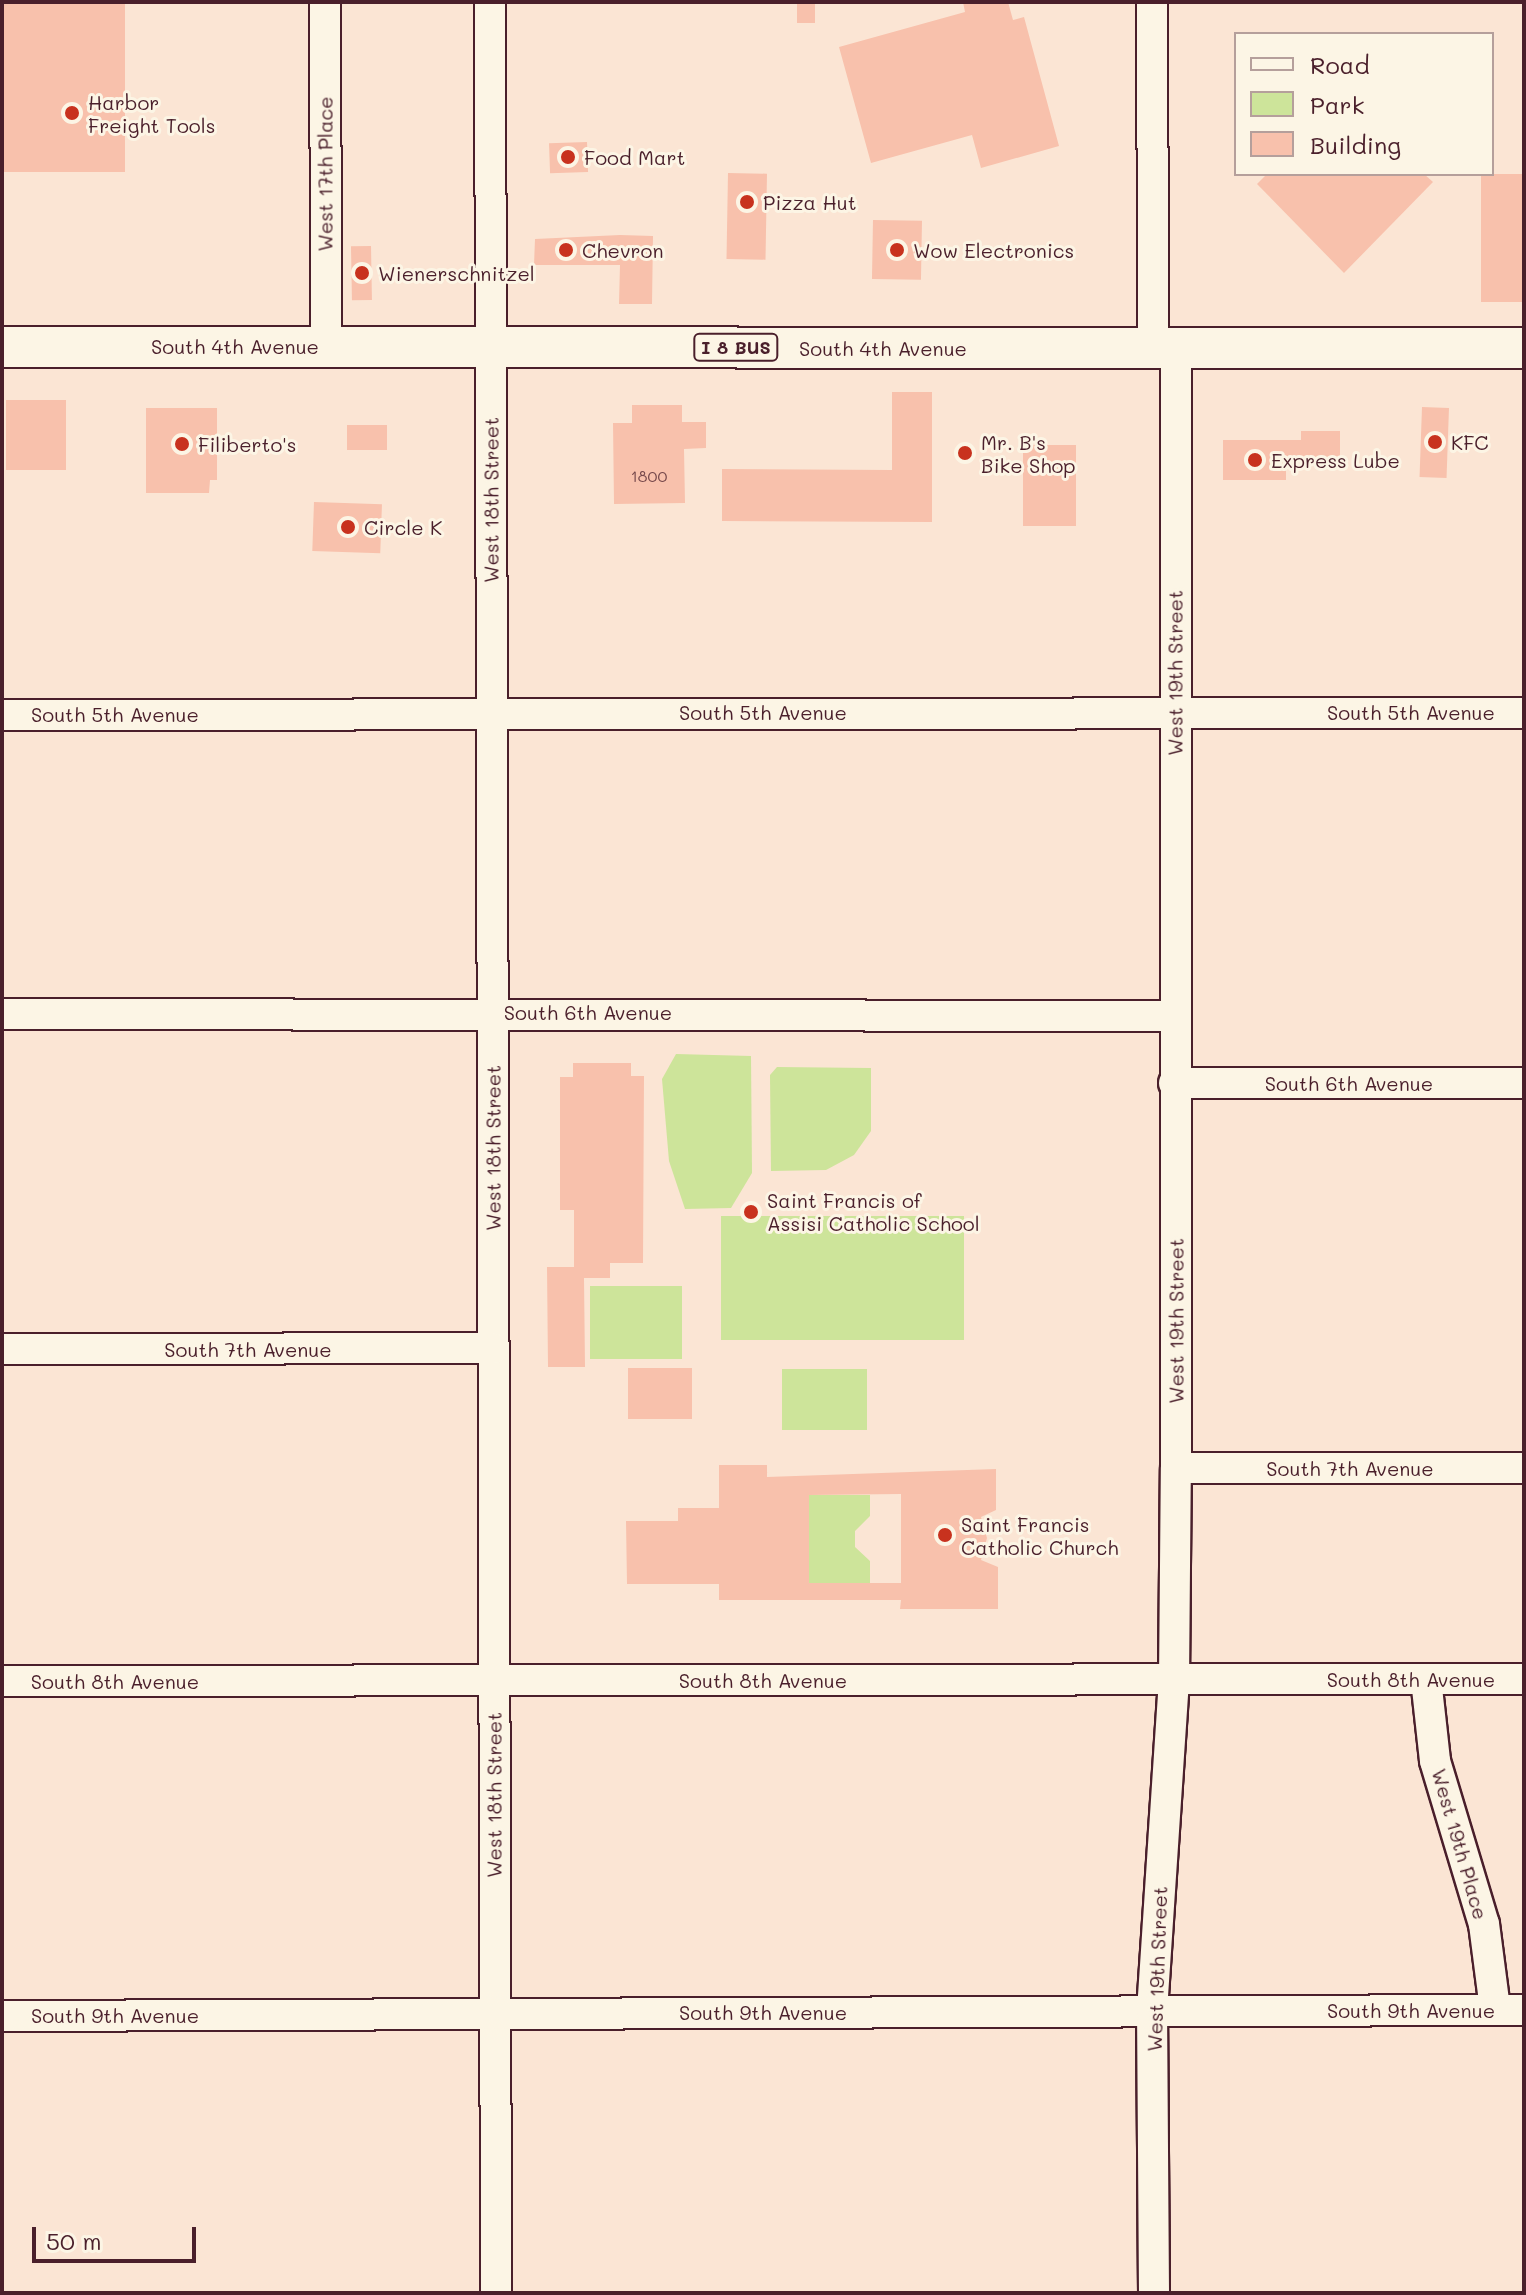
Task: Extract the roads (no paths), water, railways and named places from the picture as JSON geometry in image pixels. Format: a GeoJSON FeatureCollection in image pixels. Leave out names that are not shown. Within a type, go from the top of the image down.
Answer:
{"type":"FeatureCollection","features":[{"type":"Feature","properties":{"kind":"main road","name":"South 4th Avenue"},"geometry":{"type":"LineString","coordinates":[[2,347],[1524,348]]}},
{"type":"Feature","properties":{"kind":"street","name":"West 17th Place"},"geometry":{"type":"LineString","coordinates":[[325,2],[326,346]]}},
{"type":"Feature","properties":{"kind":"street","name":"West 18th Street"},"geometry":{"type":"LineString","coordinates":[[490,2],[496,2293]]}},
{"type":"Feature","properties":{"kind":"street","name":"West 19th Street"},"geometry":{"type":"LineString","coordinates":[[1152,2],[1175,712],[1176,1468],[1174,1681],[1152,2011],[1154,2293]]}},
{"type":"Feature","properties":{"kind":"street","name":"South 5th Avenue"},"geometry":{"type":"LineString","coordinates":[[2,715],[1524,713]]}},
{"type":"Feature","properties":{"kind":"street","name":"South 6th Avenue"},"geometry":{"type":"LineString","coordinates":[[2,1014],[493,1012],[1175,1016]]}},
{"type":"Feature","properties":{"kind":"street","name":"South 6th Avenue"},"geometry":{"type":"LineString","coordinates":[[1174,1083],[1524,1083]]}},
{"type":"Feature","properties":{"kind":"street","name":"South 7th Avenue"},"geometry":{"type":"LineString","coordinates":[[2,1349],[493,1348]]}},
{"type":"Feature","properties":{"kind":"street","name":"South 7th Avenue"},"geometry":{"type":"LineString","coordinates":[[1176,1468],[1524,1468]]}},
{"type":"Feature","properties":{"kind":"street","name":"West 19th Place"},"geometry":{"type":"LineString","coordinates":[[1426,1679],[1435,1761],[1510,2010]]}},
{"type":"Feature","properties":{"kind":"street","name":"South 8th Avenue"},"geometry":{"type":"LineString","coordinates":[[2,1681],[1524,1679]]}},
{"type":"Feature","properties":{"kind":"street","name":"South 9th Avenue"},"geometry":{"type":"LineString","coordinates":[[2,2016],[1510,2010]]}},
{"type":"Feature","properties":{"kind":"place","name":"Harbor Freight Tools"},"geometry":{"type":"Point","coordinates":[72,113]}},
{"type":"Feature","properties":{"kind":"place","name":"Food Mart"},"geometry":{"type":"Point","coordinates":[568,157]}},
{"type":"Feature","properties":{"kind":"place","name":"Pizza Hut"},"geometry":{"type":"Point","coordinates":[747,202]}},
{"type":"Feature","properties":{"kind":"place","name":"Chevron"},"geometry":{"type":"Point","coordinates":[566,250]}},
{"type":"Feature","properties":{"kind":"place","name":"Wow Electronics"},"geometry":{"type":"Point","coordinates":[897,250]}},
{"type":"Feature","properties":{"kind":"place","name":"Wienerschnitzel"},"geometry":{"type":"Point","coordinates":[362,273]}},
{"type":"Feature","properties":{"kind":"place","name":"KFC"},"geometry":{"type":"Point","coordinates":[1435,442]}},
{"type":"Feature","properties":{"kind":"place","name":"Filiberto's"},"geometry":{"type":"Point","coordinates":[182,444]}},
{"type":"Feature","properties":{"kind":"place","name":"Mr. B's Bike Shop"},"geometry":{"type":"Point","coordinates":[965,453]}},
{"type":"Feature","properties":{"kind":"place","name":"Express Lube"},"geometry":{"type":"Point","coordinates":[1255,460]}},
{"type":"Feature","properties":{"kind":"place","name":"Circle K"},"geometry":{"type":"Point","coordinates":[348,527]}},
{"type":"Feature","properties":{"kind":"place","name":"Saint Francis of Assisi Catholic School"},"geometry":{"type":"Point","coordinates":[751,1212]}},
{"type":"Feature","properties":{"kind":"place","name":"Saint Francis Catholic Church"},"geometry":{"type":"Point","coordinates":[945,1535]}}]}
